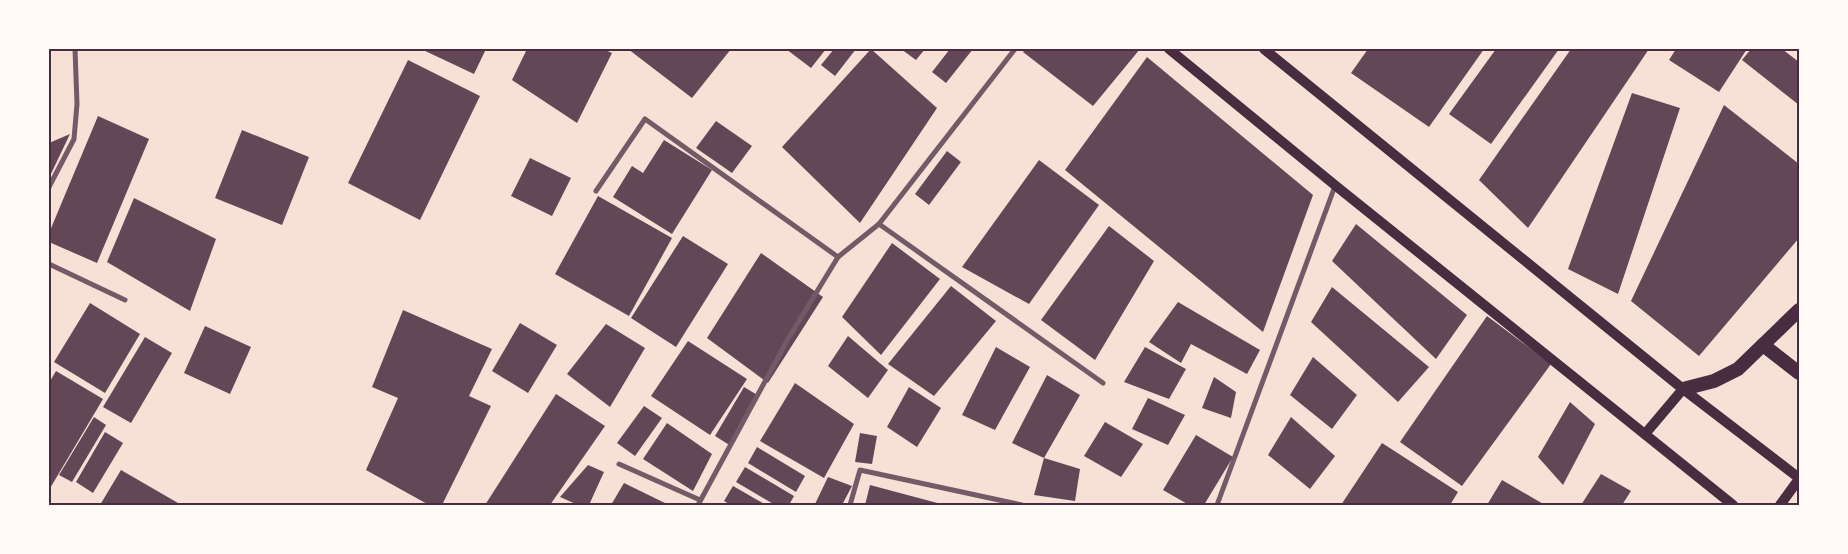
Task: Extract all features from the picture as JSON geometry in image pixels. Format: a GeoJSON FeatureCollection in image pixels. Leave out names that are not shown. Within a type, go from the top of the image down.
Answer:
{"type":"FeatureCollection","features":[{"type":"Feature","properties":{"kind":"highway"},"geometry":{"type":"LineString","coordinates":[[1683,389],[1714,381],[1738,369],[1799,310]]}},
{"type":"Feature","properties":{"kind":"highway"},"geometry":{"type":"LineString","coordinates":[[1763,345],[1799,373]]}},
{"type":"Feature","properties":{"kind":"main road"},"geometry":{"type":"LineString","coordinates":[[1169,49],[1336,186],[1733,505]]}},
{"type":"Feature","properties":{"kind":"main road"},"geometry":{"type":"LineString","coordinates":[[1264,49],[1683,389],[1799,478],[1780,505]]}},
{"type":"Feature","properties":{"kind":"main road"},"geometry":{"type":"LineString","coordinates":[[1645,434],[1683,389]]}},
{"type":"Feature","properties":{"kind":"street"},"geometry":{"type":"LineString","coordinates":[[49,187],[74,138],[77,104],[75,49]]}},
{"type":"Feature","properties":{"kind":"street"},"geometry":{"type":"LineString","coordinates":[[619,464],[699,503],[788,339],[838,257],[879,224],[1015,49]]}},
{"type":"Feature","properties":{"kind":"street"},"geometry":{"type":"LineString","coordinates":[[596,191],[645,119],[838,257]]}},
{"type":"Feature","properties":{"kind":"street"},"geometry":{"type":"LineString","coordinates":[[1217,505],[1336,186]]}},
{"type":"Feature","properties":{"kind":"street"},"geometry":{"type":"LineString","coordinates":[[879,224],[1103,383]]}},
{"type":"Feature","properties":{"kind":"street"},"geometry":{"type":"LineString","coordinates":[[49,264],[125,300]]}},
{"type":"Feature","properties":{"kind":"street"},"geometry":{"type":"LineString","coordinates":[[850,505],[860,470],[1022,505]]}},
{"type":"Feature","properties":{"kind":"building"},"geometry":{"type":"Polygon","coordinates":[[[421,49],[486,49],[474,74],[421,49]]]}},
{"type":"Feature","properties":{"kind":"building"},"geometry":{"type":"Polygon","coordinates":[[[527,49],[603,49],[612,53],[577,123],[512,80],[527,49]]]}},
{"type":"Feature","properties":{"kind":"building"},"geometry":{"type":"Polygon","coordinates":[[[628,49],[731,49],[692,98],[628,49]]]}},
{"type":"Feature","properties":{"kind":"building"},"geometry":{"type":"Polygon","coordinates":[[[786,49],[826,49],[811,68],[786,49]]]}},
{"type":"Feature","properties":{"kind":"building"},"geometry":{"type":"Polygon","coordinates":[[[834,49],[856,49],[835,76],[821,65],[834,49]]]}},
{"type":"Feature","properties":{"kind":"building"},"geometry":{"type":"Polygon","coordinates":[[[871,49],[937,108],[860,223],[782,147],[871,49]]]}},
{"type":"Feature","properties":{"kind":"building"},"geometry":{"type":"Polygon","coordinates":[[[901,49],[925,49],[916,60],[901,49]]]}},
{"type":"Feature","properties":{"kind":"building"},"geometry":{"type":"Polygon","coordinates":[[[950,49],[973,49],[946,83],[932,72],[950,49]]]}},
{"type":"Feature","properties":{"kind":"building"},"geometry":{"type":"Polygon","coordinates":[[[1025,49],[1140,49],[1093,106],[1023,52],[1025,49]]]}},
{"type":"Feature","properties":{"kind":"building"},"geometry":{"type":"Polygon","coordinates":[[[1368,49],[1484,49],[1429,127],[1351,73],[1368,49]]]}},
{"type":"Feature","properties":{"kind":"building"},"geometry":{"type":"Polygon","coordinates":[[[1496,49],[1559,49],[1491,144],[1449,114],[1496,49]]]}},
{"type":"Feature","properties":{"kind":"building"},"geometry":{"type":"Polygon","coordinates":[[[1571,49],[1649,49],[1528,228],[1479,180],[1571,49]]]}},
{"type":"Feature","properties":{"kind":"building"},"geometry":{"type":"Polygon","coordinates":[[[1676,49],[1747,49],[1719,92],[1669,60],[1676,49]]]}},
{"type":"Feature","properties":{"kind":"building"},"geometry":{"type":"Polygon","coordinates":[[[1751,49],[1782,49],[1799,62],[1799,105],[1742,60],[1751,49]]]}},
{"type":"Feature","properties":{"kind":"building"},"geometry":{"type":"Polygon","coordinates":[[[1147,57],[1313,195],[1263,332],[1065,170],[1147,57]]]}},
{"type":"Feature","properties":{"kind":"building"},"geometry":{"type":"Polygon","coordinates":[[[408,60],[480,96],[420,220],[348,183],[408,60]]]}},
{"type":"Feature","properties":{"kind":"building"},"geometry":{"type":"Polygon","coordinates":[[[1632,93],[1680,108],[1618,294],[1568,269],[1632,93]]]}},
{"type":"Feature","properties":{"kind":"building"},"geometry":{"type":"Polygon","coordinates":[[[1724,105],[1799,164],[1799,238],[1699,356],[1631,301],[1724,105]]]}},
{"type":"Feature","properties":{"kind":"building"},"geometry":{"type":"Polygon","coordinates":[[[98,116],[149,139],[97,263],[49,242],[49,233],[98,116]]]}},
{"type":"Feature","properties":{"kind":"building"},"geometry":{"type":"Polygon","coordinates":[[[716,121],[752,146],[732,173],[696,148],[716,121]]]}},
{"type":"Feature","properties":{"kind":"building"},"geometry":{"type":"Polygon","coordinates":[[[242,130],[309,157],[282,225],[215,198],[242,130]]]}},
{"type":"Feature","properties":{"kind":"building"},"geometry":{"type":"Polygon","coordinates":[[[70,134],[49,178],[49,143],[70,134]]]}},
{"type":"Feature","properties":{"kind":"building"},"geometry":{"type":"Polygon","coordinates":[[[664,140],[712,170],[672,234],[613,197],[632,166],[643,173],[664,140]]]}},
{"type":"Feature","properties":{"kind":"building"},"geometry":{"type":"Polygon","coordinates":[[[947,151],[961,162],[929,205],[915,194],[947,151]]]}},
{"type":"Feature","properties":{"kind":"building"},"geometry":{"type":"Polygon","coordinates":[[[530,158],[571,178],[552,216],[511,196],[530,158]]]}},
{"type":"Feature","properties":{"kind":"building"},"geometry":{"type":"Polygon","coordinates":[[[1039,160],[1099,205],[1029,304],[962,267],[1039,160]]]}},
{"type":"Feature","properties":{"kind":"building"},"geometry":{"type":"Polygon","coordinates":[[[598,196],[672,238],[629,316],[555,274],[598,196]]]}},
{"type":"Feature","properties":{"kind":"building"},"geometry":{"type":"Polygon","coordinates":[[[134,198],[216,239],[190,311],[107,262],[134,198]]]}},
{"type":"Feature","properties":{"kind":"building"},"geometry":{"type":"Polygon","coordinates":[[[1356,224],[1467,315],[1436,359],[1332,261],[1356,224]]]}},
{"type":"Feature","properties":{"kind":"building"},"geometry":{"type":"Polygon","coordinates":[[[1109,226],[1154,261],[1095,360],[1041,320],[1109,226]]]}},
{"type":"Feature","properties":{"kind":"building"},"geometry":{"type":"Polygon","coordinates":[[[683,236],[728,264],[676,347],[631,318],[683,236]]]}},
{"type":"Feature","properties":{"kind":"building"},"geometry":{"type":"Polygon","coordinates":[[[892,243],[940,279],[881,355],[842,317],[892,243]]]}},
{"type":"Feature","properties":{"kind":"building"},"geometry":{"type":"Polygon","coordinates":[[[761,253],[823,297],[768,383],[707,338],[761,253]]]}},
{"type":"Feature","properties":{"kind":"building"},"geometry":{"type":"Polygon","coordinates":[[[951,286],[996,321],[934,396],[888,364],[951,286]]]}},
{"type":"Feature","properties":{"kind":"building"},"geometry":{"type":"Polygon","coordinates":[[[1332,287],[1429,367],[1398,402],[1311,322],[1332,287]]]}},
{"type":"Feature","properties":{"kind":"building"},"geometry":{"type":"Polygon","coordinates":[[[1178,302],[1260,350],[1247,374],[1191,344],[1181,363],[1149,342],[1178,302]]]}},
{"type":"Feature","properties":{"kind":"building"},"geometry":{"type":"Polygon","coordinates":[[[90,303],[140,334],[105,393],[54,362],[90,303]]]}},
{"type":"Feature","properties":{"kind":"building"},"geometry":{"type":"Polygon","coordinates":[[[403,310],[492,349],[469,396],[491,406],[442,505],[429,505],[366,470],[398,398],[372,387],[403,310]]]}},
{"type":"Feature","properties":{"kind":"building"},"geometry":{"type":"Polygon","coordinates":[[[1487,316],[1551,364],[1462,486],[1400,442],[1487,316]]]}},
{"type":"Feature","properties":{"kind":"building"},"geometry":{"type":"Polygon","coordinates":[[[520,323],[557,345],[528,393],[492,371],[520,323]]]}},
{"type":"Feature","properties":{"kind":"building"},"geometry":{"type":"Polygon","coordinates":[[[606,324],[645,348],[610,407],[567,374],[606,324]]]}},
{"type":"Feature","properties":{"kind":"building"},"geometry":{"type":"Polygon","coordinates":[[[205,326],[251,347],[230,394],[184,373],[205,326]]]}},
{"type":"Feature","properties":{"kind":"building"},"geometry":{"type":"Polygon","coordinates":[[[848,336],[888,370],[868,398],[828,366],[848,336]]]}},
{"type":"Feature","properties":{"kind":"building"},"geometry":{"type":"Polygon","coordinates":[[[145,337],[172,353],[131,423],[103,407],[145,337]]]}},
{"type":"Feature","properties":{"kind":"building"},"geometry":{"type":"Polygon","coordinates":[[[688,341],[747,379],[710,435],[651,396],[688,341]]]}},
{"type":"Feature","properties":{"kind":"building"},"geometry":{"type":"Polygon","coordinates":[[[996,347],[1030,367],[995,430],[962,415],[996,347]]]}},
{"type":"Feature","properties":{"kind":"building"},"geometry":{"type":"Polygon","coordinates":[[[1145,347],[1186,369],[1169,399],[1124,382],[1145,347]]]}},
{"type":"Feature","properties":{"kind":"building"},"geometry":{"type":"Polygon","coordinates":[[[1313,357],[1357,395],[1332,429],[1290,395],[1313,357]]]}},
{"type":"Feature","properties":{"kind":"building"},"geometry":{"type":"Polygon","coordinates":[[[56,371],[103,399],[49,490],[49,383],[56,371]]]}},
{"type":"Feature","properties":{"kind":"building"},"geometry":{"type":"Polygon","coordinates":[[[1047,375],[1080,395],[1044,458],[1012,443],[1047,375]]]}},
{"type":"Feature","properties":{"kind":"building"},"geometry":{"type":"Polygon","coordinates":[[[1214,377],[1236,392],[1231,418],[1202,408],[1214,377]]]}},
{"type":"Feature","properties":{"kind":"building"},"geometry":{"type":"Polygon","coordinates":[[[795,383],[854,424],[824,478],[760,441],[795,383]]]}},
{"type":"Feature","properties":{"kind":"building"},"geometry":{"type":"Polygon","coordinates":[[[744,387],[759,396],[731,446],[715,436],[744,387]]]}},
{"type":"Feature","properties":{"kind":"building"},"geometry":{"type":"Polygon","coordinates":[[[909,387],[941,408],[917,447],[887,427],[909,387]]]}},
{"type":"Feature","properties":{"kind":"building"},"geometry":{"type":"Polygon","coordinates":[[[556,394],[605,426],[550,505],[485,505],[556,394]]]}},
{"type":"Feature","properties":{"kind":"building"},"geometry":{"type":"Polygon","coordinates":[[[1148,398],[1185,415],[1168,445],[1132,429],[1148,398]]]}},
{"type":"Feature","properties":{"kind":"building"},"geometry":{"type":"Polygon","coordinates":[[[1570,402],[1595,424],[1563,485],[1538,457],[1570,402]]]}},
{"type":"Feature","properties":{"kind":"building"},"geometry":{"type":"Polygon","coordinates":[[[644,406],[662,418],[635,456],[617,443],[644,406]]]}},
{"type":"Feature","properties":{"kind":"building"},"geometry":{"type":"Polygon","coordinates":[[[94,417],[106,425],[72,482],[59,475],[94,417]]]}},
{"type":"Feature","properties":{"kind":"building"},"geometry":{"type":"Polygon","coordinates":[[[1291,417],[1335,456],[1310,489],[1268,455],[1291,417]]]}},
{"type":"Feature","properties":{"kind":"building"},"geometry":{"type":"Polygon","coordinates":[[[1105,422],[1143,444],[1121,477],[1084,456],[1105,422]]]}},
{"type":"Feature","properties":{"kind":"building"},"geometry":{"type":"Polygon","coordinates":[[[667,423],[712,454],[693,491],[643,459],[667,423]]]}},
{"type":"Feature","properties":{"kind":"building"},"geometry":{"type":"Polygon","coordinates":[[[105,432],[123,443],[93,493],[76,482],[105,432]]]}},
{"type":"Feature","properties":{"kind":"building"},"geometry":{"type":"Polygon","coordinates":[[[860,433],[877,436],[872,464],[855,462],[860,433]]]}},
{"type":"Feature","properties":{"kind":"building"},"geometry":{"type":"Polygon","coordinates":[[[1196,435],[1233,457],[1204,505],[1189,505],[1163,490],[1196,435]]]}},
{"type":"Feature","properties":{"kind":"building"},"geometry":{"type":"Polygon","coordinates":[[[1382,443],[1458,492],[1450,505],[1341,505],[1382,443]]]}},
{"type":"Feature","properties":{"kind":"building"},"geometry":{"type":"Polygon","coordinates":[[[757,447],[805,476],[796,492],[748,463],[757,447]]]}},
{"type":"Feature","properties":{"kind":"building"},"geometry":{"type":"Polygon","coordinates":[[[1044,458],[1080,469],[1075,501],[1034,495],[1044,458]]]}},
{"type":"Feature","properties":{"kind":"building"},"geometry":{"type":"Polygon","coordinates":[[[588,465],[604,472],[589,505],[578,505],[560,497],[588,465]]]}},
{"type":"Feature","properties":{"kind":"building"},"geometry":{"type":"Polygon","coordinates":[[[745,467],[794,496],[789,505],[775,505],[736,482],[745,467]]]}},
{"type":"Feature","properties":{"kind":"building"},"geometry":{"type":"Polygon","coordinates":[[[121,470],[178,503],[176,505],[100,505],[121,470]]]}},
{"type":"Feature","properties":{"kind":"building"},"geometry":{"type":"Polygon","coordinates":[[[1601,474],[1631,491],[1622,505],[1581,505],[1601,474]]]}},
{"type":"Feature","properties":{"kind":"building"},"geometry":{"type":"Polygon","coordinates":[[[828,477],[852,486],[842,505],[815,504],[828,477]]]}},
{"type":"Feature","properties":{"kind":"building"},"geometry":{"type":"Polygon","coordinates":[[[1502,480],[1545,505],[1487,505],[1502,480]]]}},
{"type":"Feature","properties":{"kind":"building"},"geometry":{"type":"Polygon","coordinates":[[[624,483],[669,505],[611,505],[624,483]]]}},
{"type":"Feature","properties":{"kind":"building"},"geometry":{"type":"Polygon","coordinates":[[[870,485],[945,505],[865,505],[870,485]]]}},
{"type":"Feature","properties":{"kind":"building"},"geometry":{"type":"Polygon","coordinates":[[[733,486],[766,505],[731,505],[724,501],[733,486]]]}}]}
